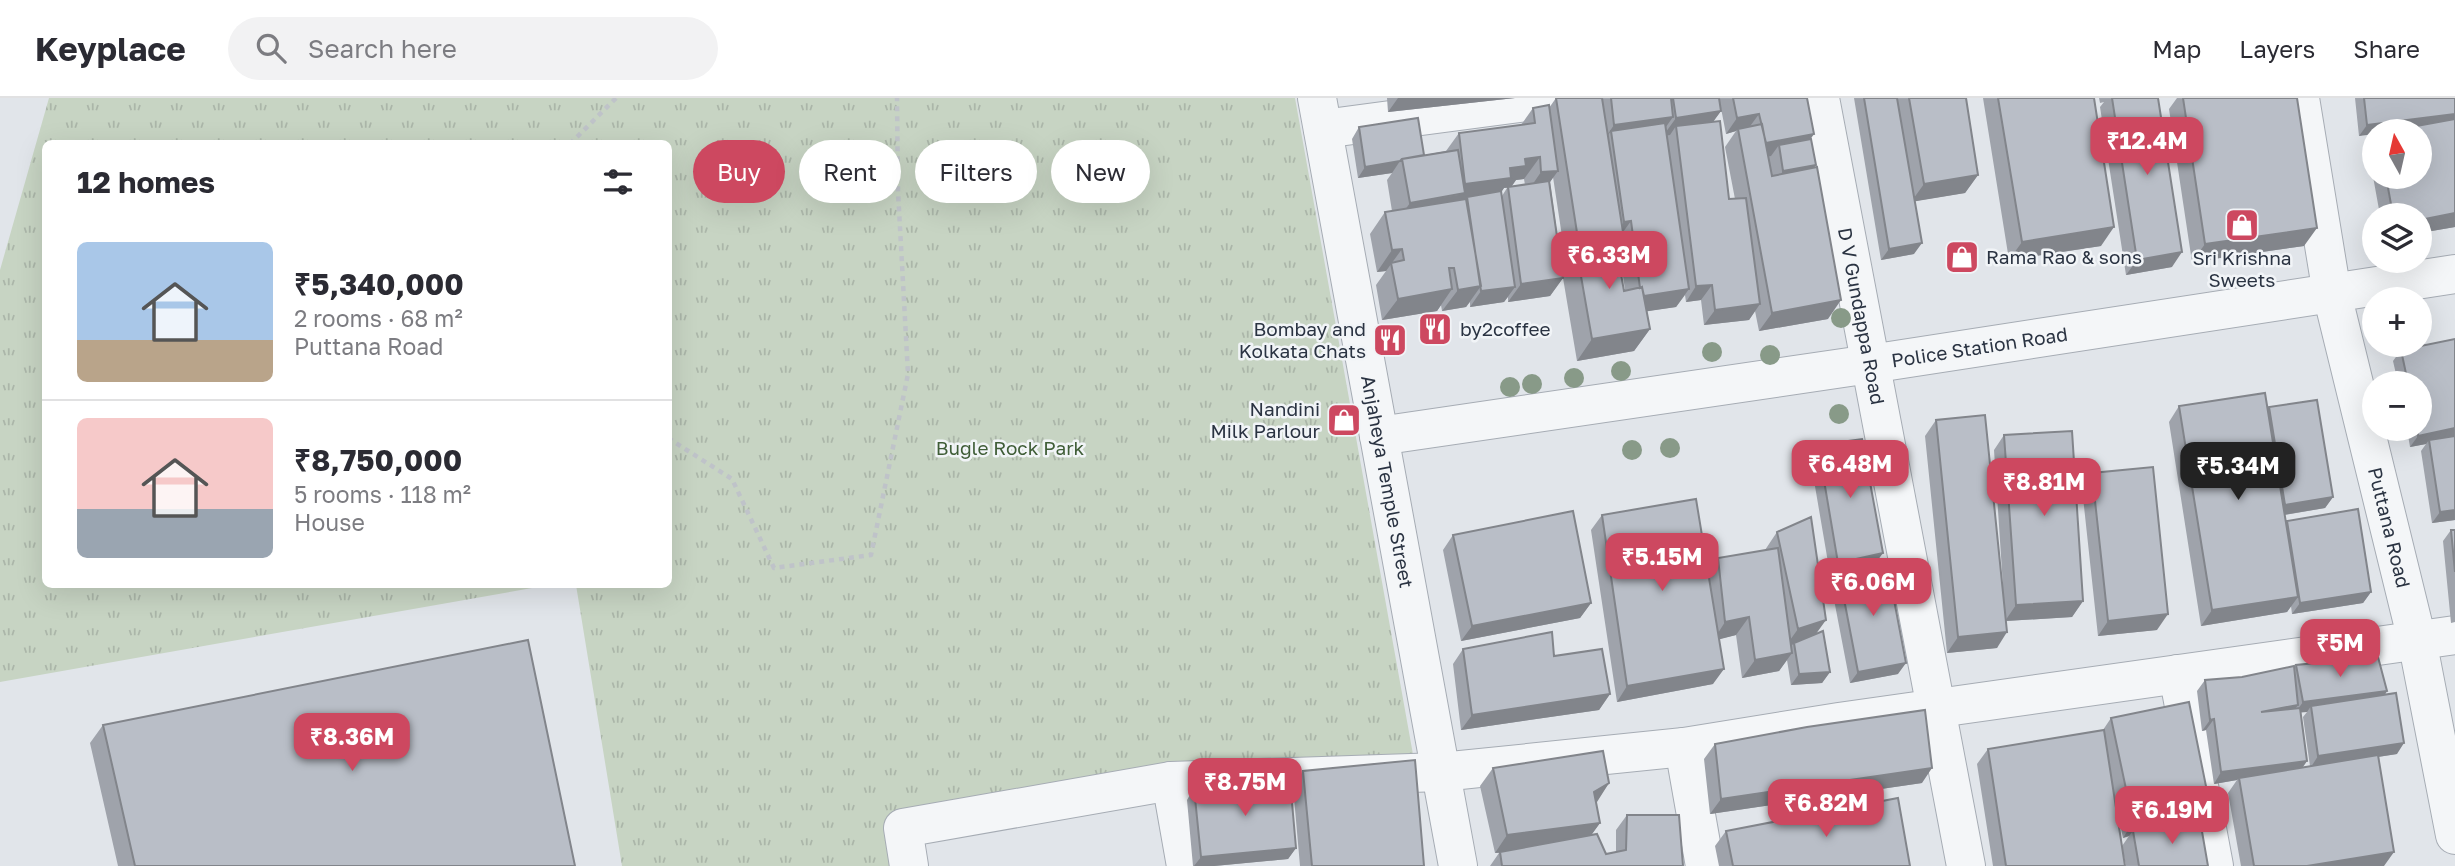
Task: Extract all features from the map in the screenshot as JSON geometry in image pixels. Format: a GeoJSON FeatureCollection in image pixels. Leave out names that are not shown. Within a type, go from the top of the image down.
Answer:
{"type":"FeatureCollection","features":[{"type":"Feature","properties":{"kind":"street"},"geometry":{"type":"LineString","coordinates":[[1320,113],[1555,98]]}},
{"type":"Feature","properties":{"kind":"street","name":"D V Gundappa Road"},"geometry":{"type":"LineString","coordinates":[[1820,98],[1966,866]]}},
{"type":"Feature","properties":{"kind":"street","name":"Puttana Road"},"geometry":{"type":"LineString","coordinates":[[2300,98],[2332,293],[2417,640],[2455,835]]}},
{"type":"Feature","properties":{"kind":"street","name":"Anjaheya Temple Street"},"geometry":{"type":"LineString","coordinates":[[1320,113],[1458,866]]}},
{"type":"Feature","properties":{"kind":"street","name":"Police Station Road"},"geometry":{"type":"LineString","coordinates":[[1379,436],[2455,274]]}},
{"type":"Feature","properties":{"kind":"street"},"geometry":{"type":"LineString","coordinates":[[909,866],[903,828],[1171,781],[1441,772],[1684,747],[2455,635]]}},
{"type":"Feature","properties":{"kind":"street"},"geometry":{"type":"LineString","coordinates":[[2178,674],[2214,866]]}},
{"type":"Feature","properties":{"kind":"street"},"geometry":{"type":"LineString","coordinates":[[1684,747],[1705,866]]}},
{"type":"Feature","properties":{"kind":"street"},"geometry":{"type":"LineString","coordinates":[[1171,781],[1186,866]]}},
{"type":"Feature","properties":{"kind":"path"},"geometry":{"type":"LineString","coordinates":[[574,140],[616,98]]}},
{"type":"Feature","properties":{"kind":"path"},"geometry":{"type":"LineString","coordinates":[[672,441],[733,479],[774,568],[871,555],[908,374],[898,191],[897,98]]}},
{"type":"Feature","properties":{"kind":"green space","name":"Bugle Rock Park"},"geometry":{"type":"Polygon","coordinates":[[[49,98],[1295,98],[1414,760],[888,820],[895,866],[622,866],[576,588],[672,588],[672,140],[42,140],[42,588],[532,588],[0,682],[0,270],[49,98]]]}},
{"type":"Feature","properties":{"kind":"building"},"geometry":{"type":"Polygon","coordinates":[[[1556,98],[1602,98],[1623,232],[1578,239],[1556,98]]]}},
{"type":"Feature","properties":{"kind":"building"},"geometry":{"type":"Polygon","coordinates":[[[1611,98],[1671,98],[1673,117],[1614,125],[1611,98]]]}},
{"type":"Feature","properties":{"kind":"building"},"geometry":{"type":"Polygon","coordinates":[[[1673,98],[1719,98],[1721,111],[1676,118],[1673,98]]]}},
{"type":"Feature","properties":{"kind":"building"},"geometry":{"type":"Polygon","coordinates":[[[1733,98],[1807,98],[1814,134],[1766,143],[1759,114],[1737,118],[1733,98]]]}},
{"type":"Feature","properties":{"kind":"building"},"geometry":{"type":"Polygon","coordinates":[[[1864,98],[1897,98],[1922,243],[1889,249],[1864,98]]]}},
{"type":"Feature","properties":{"kind":"building"},"geometry":{"type":"Polygon","coordinates":[[[1909,98],[1966,98],[1978,175],[1924,184],[1909,98]]]}},
{"type":"Feature","properties":{"kind":"building"},"geometry":{"type":"Polygon","coordinates":[[[1998,98],[2094,98],[2114,227],[2022,242],[1998,98]]]}},
{"type":"Feature","properties":{"kind":"building"},"geometry":{"type":"Polygon","coordinates":[[[2112,98],[2158,98],[2182,252],[2137,260],[2112,98]]]}},
{"type":"Feature","properties":{"kind":"building"},"geometry":{"type":"Polygon","coordinates":[[[2183,98],[2297,98],[2317,228],[2205,244],[2183,98]]]}},
{"type":"Feature","properties":{"kind":"building"},"geometry":{"type":"Polygon","coordinates":[[[2364,98],[2455,98],[2455,114],[2415,119],[2366,119],[2364,98]]]}},
{"type":"Feature","properties":{"kind":"building"},"geometry":{"type":"Polygon","coordinates":[[[1549,105],[1558,171],[1541,172],[1540,157],[1525,159],[1526,166],[1510,168],[1511,178],[1465,184],[1459,133],[1535,123],[1533,108],[1549,105]]]}},
{"type":"Feature","properties":{"kind":"building"},"geometry":{"type":"Polygon","coordinates":[[[1418,118],[1424,155],[1365,167],[1359,127],[1418,118]]]}},
{"type":"Feature","properties":{"kind":"building"},"geometry":{"type":"Polygon","coordinates":[[[2455,119],[2455,213],[2432,218],[2432,203],[2391,203],[2388,189],[2432,189],[2432,123],[2455,119]]]}},
{"type":"Feature","properties":{"kind":"building"},"geometry":{"type":"Polygon","coordinates":[[[1720,121],[1729,199],[1746,198],[1760,304],[1715,310],[1712,285],[1696,286],[1676,126],[1720,121]]]}},
{"type":"Feature","properties":{"kind":"building"},"geometry":{"type":"Polygon","coordinates":[[[1665,123],[1689,289],[1644,296],[1642,287],[1640,288],[1631,221],[1624,222],[1611,131],[1665,123]]]}},
{"type":"Feature","properties":{"kind":"building"},"geometry":{"type":"Polygon","coordinates":[[[1762,124],[1772,176],[1817,167],[1841,300],[1772,313],[1738,129],[1762,124]]]}},
{"type":"Feature","properties":{"kind":"building"},"geometry":{"type":"Polygon","coordinates":[[[1811,139],[1816,165],[1783,171],[1779,145],[1811,139]]]}},
{"type":"Feature","properties":{"kind":"building"},"geometry":{"type":"Polygon","coordinates":[[[1458,150],[1465,193],[1410,203],[1402,159],[1458,150]]]}},
{"type":"Feature","properties":{"kind":"building"},"geometry":{"type":"Polygon","coordinates":[[[1549,181],[1563,278],[1521,284],[1508,187],[1549,181]]]}},
{"type":"Feature","properties":{"kind":"building"},"geometry":{"type":"Polygon","coordinates":[[[1501,191],[1515,287],[1481,291],[1467,197],[1501,191]]]}},
{"type":"Feature","properties":{"kind":"building"},"geometry":{"type":"Polygon","coordinates":[[[1466,199],[1481,286],[1458,290],[1454,268],[1449,268],[1452,289],[1398,299],[1391,263],[1404,260],[1402,249],[1392,250],[1385,212],[1466,199]]]}},
{"type":"Feature","properties":{"kind":"building"},"geometry":{"type":"Polygon","coordinates":[[[1614,235],[1624,291],[1642,287],[1650,329],[1592,339],[1575,242],[1614,235]]]}},
{"type":"Feature","properties":{"kind":"building"},"geometry":{"type":"Polygon","coordinates":[[[2455,339],[2455,428],[2432,433],[2432,371],[2405,371],[2402,357],[2432,357],[2432,344],[2455,339]]]}},
{"type":"Feature","properties":{"kind":"building"},"geometry":{"type":"Polygon","coordinates":[[[2265,393],[2298,597],[2212,610],[2179,406],[2265,393]]]}},
{"type":"Feature","properties":{"kind":"building"},"geometry":{"type":"Polygon","coordinates":[[[2317,400],[2333,497],[2285,505],[2269,407],[2317,400]]]}},
{"type":"Feature","properties":{"kind":"building"},"geometry":{"type":"Polygon","coordinates":[[[1985,415],[2007,632],[1958,637],[1936,420],[1985,415]]]}},
{"type":"Feature","properties":{"kind":"building"},"geometry":{"type":"Polygon","coordinates":[[[2072,431],[2083,601],[2016,605],[2004,435],[2072,431]]]}},
{"type":"Feature","properties":{"kind":"building"},"geometry":{"type":"Polygon","coordinates":[[[2455,436],[2455,510],[2440,512],[2429,441],[2455,436]]]}},
{"type":"Feature","properties":{"kind":"building"},"geometry":{"type":"Polygon","coordinates":[[[1862,439],[1883,553],[1838,563],[1818,445],[1862,439]]]}},
{"type":"Feature","properties":{"kind":"building"},"geometry":{"type":"Polygon","coordinates":[[[2153,467],[2168,614],[2108,621],[2092,473],[2153,467]]]}},
{"type":"Feature","properties":{"kind":"building"},"geometry":{"type":"Polygon","coordinates":[[[1696,499],[1724,669],[1627,686],[1602,515],[1696,499]]]}},
{"type":"Feature","properties":{"kind":"building"},"geometry":{"type":"Polygon","coordinates":[[[2358,509],[2371,592],[2300,603],[2287,521],[2358,509]]]}},
{"type":"Feature","properties":{"kind":"building"},"geometry":{"type":"Polygon","coordinates":[[[1573,511],[1591,603],[1472,626],[1453,535],[1573,511]]]}},
{"type":"Feature","properties":{"kind":"building"},"geometry":{"type":"Polygon","coordinates":[[[1811,517],[1826,620],[1798,629],[1777,532],[1811,517]]]}},
{"type":"Feature","properties":{"kind":"building"},"geometry":{"type":"Polygon","coordinates":[[[2451,530],[2455,530],[2455,572],[2451,530]]]}},
{"type":"Feature","properties":{"kind":"building"},"geometry":{"type":"Polygon","coordinates":[[[1778,548],[1792,653],[1755,660],[1749,617],[1725,622],[1718,558],[1778,548]]]}},
{"type":"Feature","properties":{"kind":"building"},"geometry":{"type":"Polygon","coordinates":[[[1887,563],[1906,663],[1858,672],[1839,573],[1887,563]]]}},
{"type":"Feature","properties":{"kind":"building"},"geometry":{"type":"Polygon","coordinates":[[[1823,631],[1830,672],[1799,674],[1794,643],[1823,631]]]}},
{"type":"Feature","properties":{"kind":"building"},"geometry":{"type":"Polygon","coordinates":[[[1552,632],[1554,656],[1602,649],[1610,694],[1472,715],[1463,649],[1552,632]]]}},
{"type":"Feature","properties":{"kind":"building"},"geometry":{"type":"Polygon","coordinates":[[[528,640],[575,866],[135,866],[103,725],[528,640]]]}},
{"type":"Feature","properties":{"kind":"building"},"geometry":{"type":"Polygon","coordinates":[[[2378,657],[2387,691],[2303,702],[2296,665],[2378,657]]]}},
{"type":"Feature","properties":{"kind":"building"},"geometry":{"type":"Polygon","coordinates":[[[2294,666],[2298,705],[2261,712],[2300,708],[2307,761],[2221,772],[2214,719],[2210,720],[2205,680],[2242,677],[2294,666]]]}},
{"type":"Feature","properties":{"kind":"building"},"geometry":{"type":"Polygon","coordinates":[[[2396,693],[2404,743],[2318,756],[2311,706],[2396,693]]]}},
{"type":"Feature","properties":{"kind":"building"},"geometry":{"type":"Polygon","coordinates":[[[2189,702],[2210,806],[2133,822],[2111,718],[2189,702]]]}},
{"type":"Feature","properties":{"kind":"building"},"geometry":{"type":"Polygon","coordinates":[[[1925,710],[1932,768],[1721,799],[1715,744],[1925,710]]]}},
{"type":"Feature","properties":{"kind":"building"},"geometry":{"type":"Polygon","coordinates":[[[2104,730],[2125,866],[2006,866],[1988,749],[2104,730]]]}},
{"type":"Feature","properties":{"kind":"building"},"geometry":{"type":"Polygon","coordinates":[[[1603,751],[1609,783],[1594,792],[1600,823],[1507,835],[1493,768],[1603,751]]]}},
{"type":"Feature","properties":{"kind":"building"},"geometry":{"type":"Polygon","coordinates":[[[2378,755],[2394,852],[2307,866],[2254,866],[2239,778],[2378,755]]]}},
{"type":"Feature","properties":{"kind":"building"},"geometry":{"type":"Polygon","coordinates":[[[1415,760],[1424,866],[1312,866],[1303,771],[1415,760]]]}},
{"type":"Feature","properties":{"kind":"building"},"geometry":{"type":"Polygon","coordinates":[[[1290,780],[1296,848],[1201,857],[1194,788],[1290,780]]]}},
{"type":"Feature","properties":{"kind":"building"},"geometry":{"type":"Polygon","coordinates":[[[1898,798],[1910,866],[1733,866],[1726,831],[1898,798]]]}},
{"type":"Feature","properties":{"kind":"building"},"geometry":{"type":"Polygon","coordinates":[[[1627,815],[1679,815],[1683,866],[1502,866],[1500,852],[1597,834],[1606,854],[1626,850],[1627,815]]]}},
{"type":"Feature","properties":{"kind":"building"},"geometry":{"type":"Polygon","coordinates":[[[2200,820],[2208,866],[2139,866],[2133,831],[2200,820]]]}},
{"type":"Feature","properties":{"kind":"place","name":"Sri Krishna Sweets"},"geometry":{"type":"Point","coordinates":[2242,225]}},
{"type":"Feature","properties":{"kind":"place","name":"Rama Rao & sons"},"geometry":{"type":"Point","coordinates":[1962,257]}},
{"type":"Feature","properties":{"kind":"place","name":"by2coffee"},"geometry":{"type":"Point","coordinates":[1435,329]}},
{"type":"Feature","properties":{"kind":"place","name":"Bombay and Kolkata Chats"},"geometry":{"type":"Point","coordinates":[1390,340]}},
{"type":"Feature","properties":{"kind":"place","name":"Nandini Milk Parlour"},"geometry":{"type":"Point","coordinates":[1344,420]}}]}
